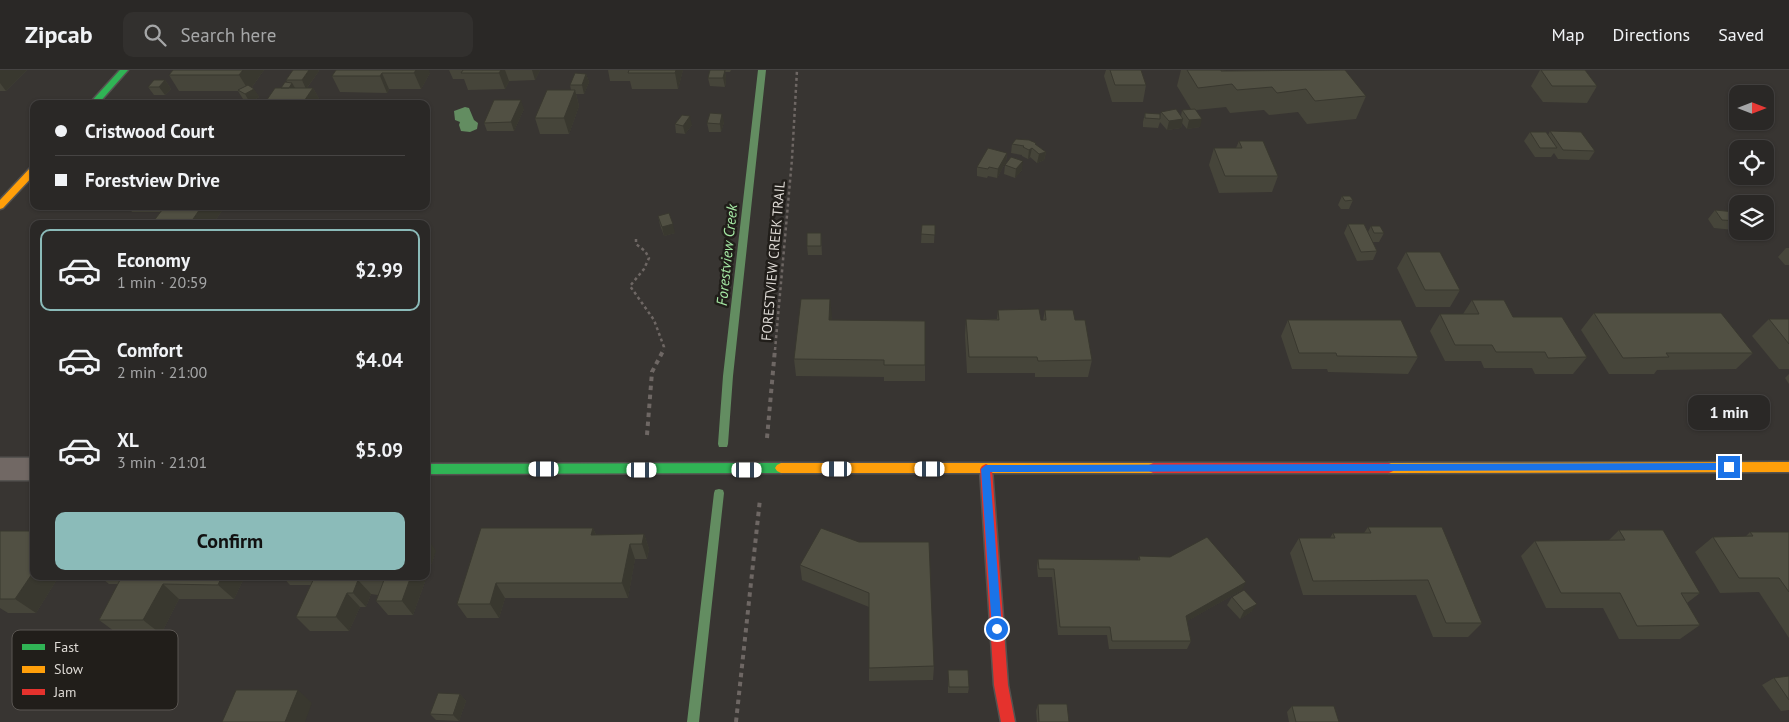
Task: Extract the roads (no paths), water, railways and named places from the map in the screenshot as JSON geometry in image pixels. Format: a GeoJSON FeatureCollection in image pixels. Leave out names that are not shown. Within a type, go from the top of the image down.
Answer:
{"type":"FeatureCollection","features":[{"type":"Feature","properties":{"kind":"street"},"geometry":{"type":"LineString","coordinates":[[97,100],[124,70]]}},
{"type":"Feature","properties":{"kind":"street"},"geometry":{"type":"LineString","coordinates":[[0,206],[30,173]]}},
{"type":"Feature","properties":{"kind":"street"},"geometry":{"type":"LineString","coordinates":[[430,469],[1789,467]]}},
{"type":"Feature","properties":{"kind":"street"},"geometry":{"type":"LineString","coordinates":[[0,469],[30,469]]}},
{"type":"Feature","properties":{"kind":"street"},"geometry":{"type":"LineString","coordinates":[[986,469],[1001,685],[1008,722]]}},
{"type":"Feature","properties":{"kind":"waterway","name":"Forestview Creek"},"geometry":{"type":"LineString","coordinates":[[723,444],[728,376],[762,70]]}},
{"type":"Feature","properties":{"kind":"waterway","name":"Forestview Creek"},"geometry":{"type":"LineString","coordinates":[[693,722],[719,493]]}}]}
